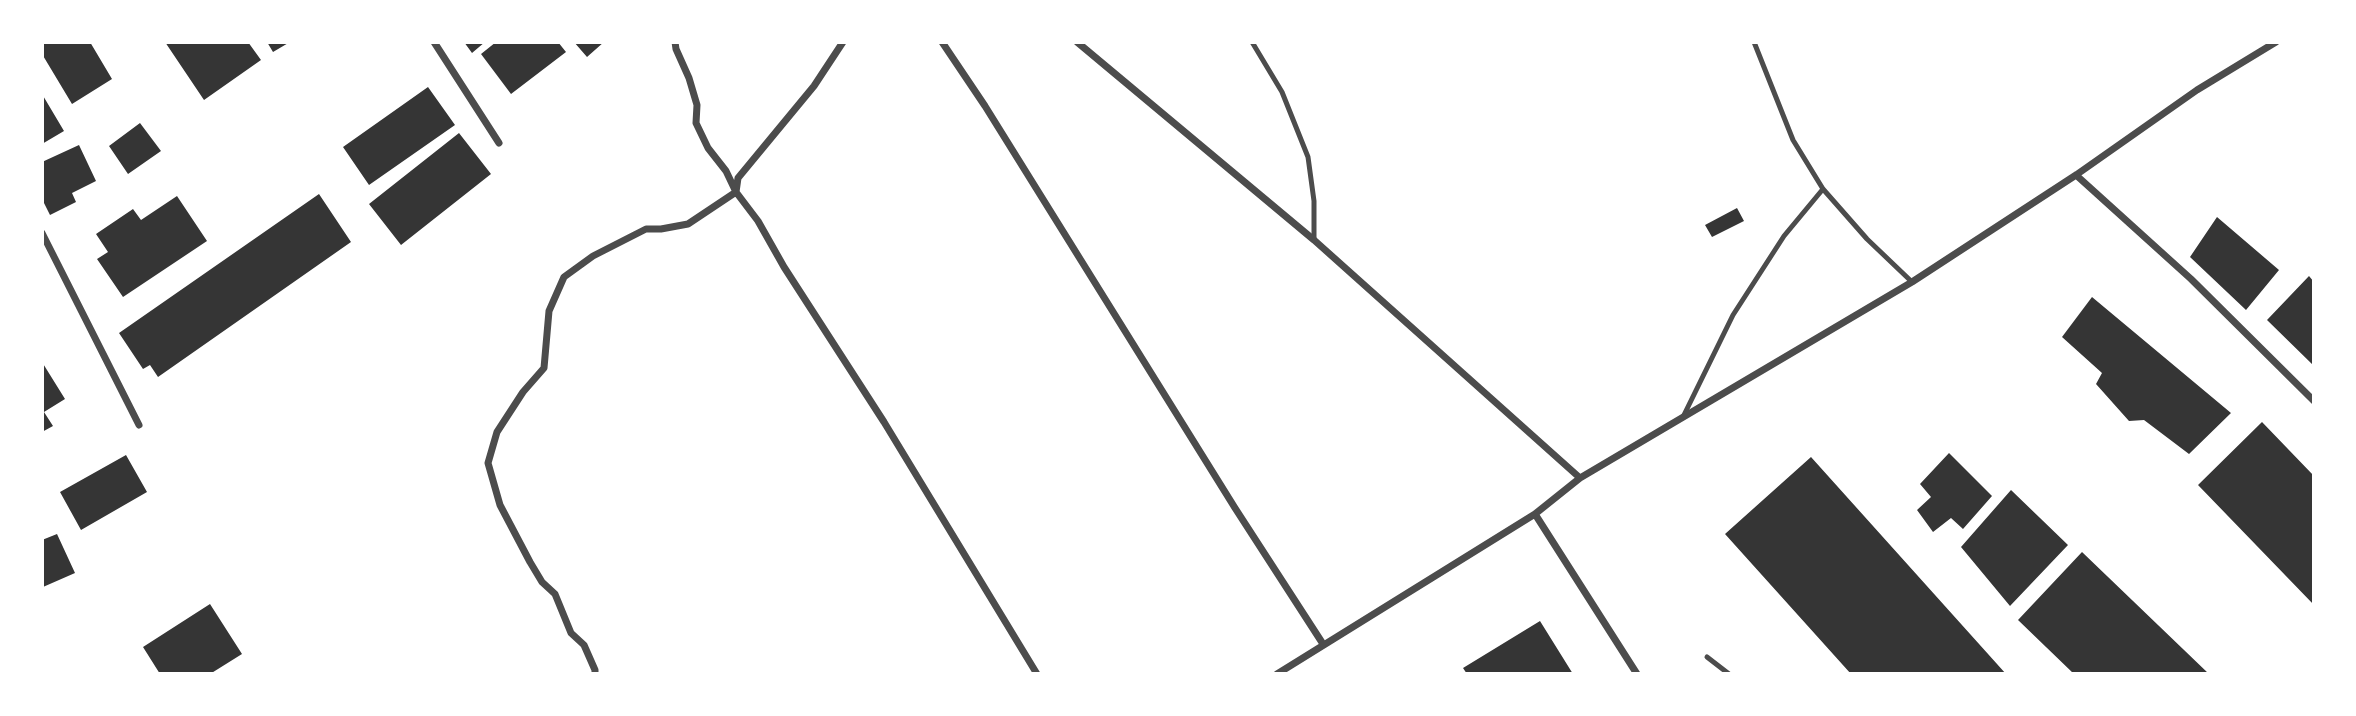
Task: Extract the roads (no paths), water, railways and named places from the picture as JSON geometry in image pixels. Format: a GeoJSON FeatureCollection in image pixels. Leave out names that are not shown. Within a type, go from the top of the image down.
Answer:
{"type":"FeatureCollection","features":[{"type":"Feature","properties":{"kind":"street"},"geometry":{"type":"LineString","coordinates":[[434,42],[499,143]]}},
{"type":"Feature","properties":{"kind":"street"},"geometry":{"type":"LineString","coordinates":[[675,42],[697,105],[696,123],[708,148],[758,221],[1037,674]]}},
{"type":"Feature","properties":{"kind":"street"},"geometry":{"type":"LineString","coordinates":[[595,674],[596,670],[584,645],[572,633],[555,594],[542,582],[500,505],[488,463],[497,432],[523,392],[544,368],[549,312],[564,277],[593,256],[646,229],[688,224],[736,192],[738,178],[814,86],[843,42]]}},
{"type":"Feature","properties":{"kind":"street"},"geometry":{"type":"LineString","coordinates":[[942,42],[985,106],[1235,508],[1323,644]]}},
{"type":"Feature","properties":{"kind":"street"},"geometry":{"type":"LineString","coordinates":[[1077,42],[1314,240],[1580,478]]}},
{"type":"Feature","properties":{"kind":"street"},"geometry":{"type":"LineString","coordinates":[[1277,674],[1535,513],[1580,478],[1912,282],[2076,175],[2197,90],[2276,42]]}},
{"type":"Feature","properties":{"kind":"street"},"geometry":{"type":"LineString","coordinates":[[2076,175],[2191,279],[2314,401]]}},
{"type":"Feature","properties":{"kind":"street"},"geometry":{"type":"LineString","coordinates":[[42,233],[139,425]]}},
{"type":"Feature","properties":{"kind":"street"},"geometry":{"type":"LineString","coordinates":[[1535,513],[1637,674]]}},
{"type":"Feature","properties":{"kind":"lane"},"geometry":{"type":"LineString","coordinates":[[1252,42],[1282,92],[1308,157],[1314,201],[1314,240]]}},
{"type":"Feature","properties":{"kind":"lane"},"geometry":{"type":"LineString","coordinates":[[1754,42],[1793,140],[1823,189],[1867,239],[1912,282]]}},
{"type":"Feature","properties":{"kind":"lane"},"geometry":{"type":"LineString","coordinates":[[1683,417],[1733,315],[1784,236],[1823,189]]}},
{"type":"Feature","properties":{"kind":"lane"},"geometry":{"type":"LineString","coordinates":[[1707,657],[1729,674]]}}]}
